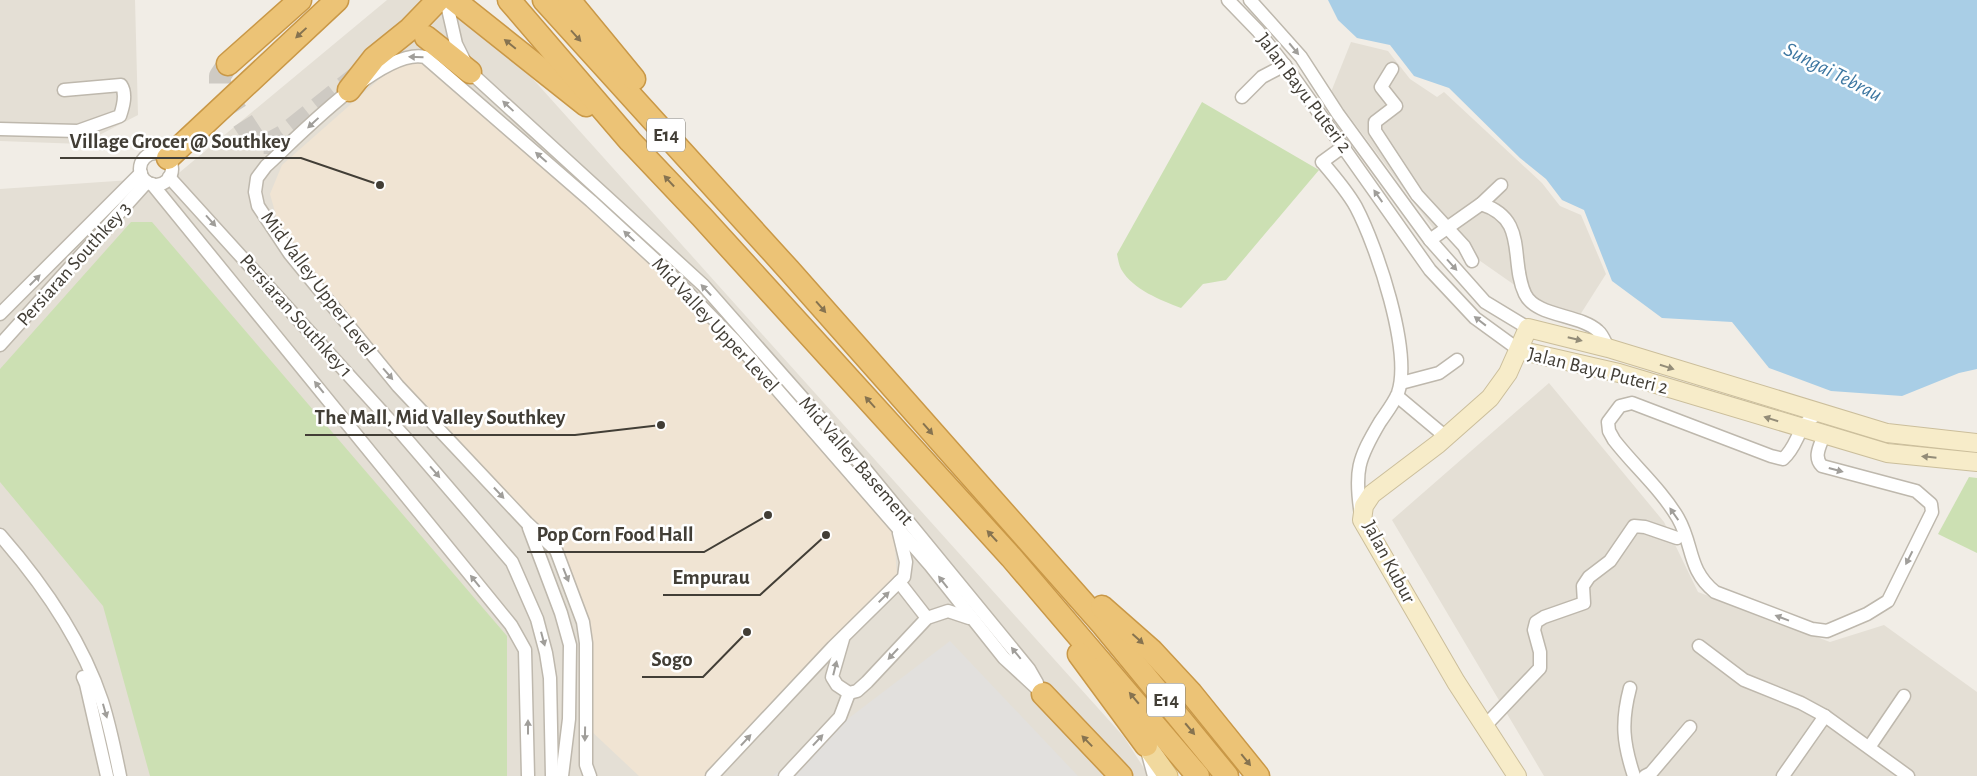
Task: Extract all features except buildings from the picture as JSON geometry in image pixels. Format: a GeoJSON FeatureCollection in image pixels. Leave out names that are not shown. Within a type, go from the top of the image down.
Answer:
{"type":"FeatureCollection","features":[{"type":"Feature","properties":{"kind":"highway"},"geometry":{"type":"LineString","coordinates":[[228,64],[300,0]]}},
{"type":"Feature","properties":{"kind":"highway"},"geometry":{"type":"LineString","coordinates":[[173,168],[337,0]]}},
{"type":"Feature","properties":{"kind":"highway"},"geometry":{"type":"LineString","coordinates":[[349,90],[374,58],[418,33],[438,0]]}},
{"type":"Feature","properties":{"kind":"highway"},"geometry":{"type":"LineString","coordinates":[[454,0],[630,141]]}},
{"type":"Feature","properties":{"kind":"highway","name":"E14"},"geometry":{"type":"LineString","coordinates":[[509,0],[630,141],[702,217],[1012,557],[1198,776]]}},
{"type":"Feature","properties":{"kind":"highway","name":"E14"},"geometry":{"type":"LineString","coordinates":[[544,0],[789,270],[1023,537],[1103,625],[1227,776]]}},
{"type":"Feature","properties":{"kind":"highway"},"geometry":{"type":"LineString","coordinates":[[569,0],[789,270]]}},
{"type":"Feature","properties":{"kind":"highway"},"geometry":{"type":"LineString","coordinates":[[418,33],[470,72]]}},
{"type":"Feature","properties":{"kind":"highway"},"geometry":{"type":"LineString","coordinates":[[1023,537],[1152,651],[1191,693],[1258,776]]}},
{"type":"Feature","properties":{"kind":"highway"},"geometry":{"type":"LineString","coordinates":[[1012,557],[1106,693],[1146,745]]}},
{"type":"Feature","properties":{"kind":"highway"},"geometry":{"type":"LineString","coordinates":[[1043,694],[1121,776]]}},
{"type":"Feature","properties":{"kind":"main road"},"geometry":{"type":"LineString","coordinates":[[1146,745],[1168,776]]}},
{"type":"Feature","properties":{"kind":"street"},"geometry":{"type":"LineString","coordinates":[[446,0],[456,44],[470,72],[544,139],[591,201]]}},
{"type":"Feature","properties":{"kind":"street","name":"Jalan Bayu Puteri 2"},"geometry":{"type":"LineString","coordinates":[[1228,0],[1258,31],[1285,65],[1430,270],[1475,318],[1519,350],[1619,373],[1887,453],[1977,462]]}},
{"type":"Feature","properties":{"kind":"street","name":"Jalan Bayu Puteri 2"},"geometry":{"type":"LineString","coordinates":[[1250,0],[1301,57],[1338,114],[1430,240],[1485,302],[1528,328],[1608,348],[1818,414],[1887,433],[1977,442]]}},
{"type":"Feature","properties":{"kind":"street","name":"Mid Valley Upper Level"},"geometry":{"type":"LineString","coordinates":[[590,776],[586,766],[586,643],[583,622],[556,550],[527,523],[398,386],[353,334],[342,317],[290,254],[258,206],[255,192],[257,178],[266,166],[349,90],[402,58],[416,55],[425,57],[591,201],[665,269],[734,340],[930,565],[1004,658],[1043,694]]}},
{"type":"Feature","properties":{"kind":"street"},"geometry":{"type":"LineString","coordinates":[[1242,97],[1262,77],[1285,65]]}},
{"type":"Feature","properties":{"kind":"street"},"geometry":{"type":"LineString","coordinates":[[1392,69],[1381,87],[1396,106],[1375,122],[1374,131],[1413,189],[1464,246],[1472,261]]}},
{"type":"Feature","properties":{"kind":"street"},"geometry":{"type":"LineString","coordinates":[[0,129],[78,131],[120,116],[124,104],[124,89],[121,85],[64,90]]}},
{"type":"Feature","properties":{"kind":"street","name":"Mid Valley Basement"},"geometry":{"type":"LineString","coordinates":[[544,139],[703,285],[872,477],[1030,669],[1043,694]]}},
{"type":"Feature","properties":{"kind":"street"},"geometry":{"type":"LineString","coordinates":[[1344,146],[1322,162],[1351,198],[1369,236],[1398,332],[1402,358],[1401,383],[1397,396],[1362,452],[1358,471],[1358,496],[1362,520]]}},
{"type":"Feature","properties":{"kind":"street"},"geometry":{"type":"LineString","coordinates":[[139,192],[150,190],[150,183],[142,162],[149,154],[159,153],[173,168],[162,183],[150,183]]}},
{"type":"Feature","properties":{"kind":"street","name":"Persiaran Southkey 1"},"geometry":{"type":"LineString","coordinates":[[173,168],[512,562],[538,619],[546,652],[550,678],[552,776]]}},
{"type":"Feature","properties":{"kind":"street","name":"Persiaran Southkey 1"},"geometry":{"type":"LineString","coordinates":[[150,183],[511,625],[524,650],[528,776]]}},
{"type":"Feature","properties":{"kind":"street","name":"Persiaran Southkey 3"},"geometry":{"type":"LineString","coordinates":[[0,345],[139,192],[150,183]]}},
{"type":"Feature","properties":{"kind":"street","name":"Persiaran Southkey 3"},"geometry":{"type":"LineString","coordinates":[[0,314],[150,183]]}},
{"type":"Feature","properties":{"kind":"street"},"geometry":{"type":"LineString","coordinates":[[1430,240],[1481,204],[1501,185]]}},
{"type":"Feature","properties":{"kind":"street"},"geometry":{"type":"LineString","coordinates":[[1481,204],[1495,208],[1503,215],[1511,229],[1524,294],[1531,303],[1554,313],[1589,324],[1600,332],[1608,348]]}},
{"type":"Feature","properties":{"kind":"street","name":"Jalan Kubur"},"geometry":{"type":"LineString","coordinates":[[1517,776],[1484,727],[1362,520],[1364,506],[1372,494],[1446,436],[1490,398],[1508,373],[1528,328]]}},
{"type":"Feature","properties":{"kind":"street"},"geometry":{"type":"LineString","coordinates":[[1401,383],[1439,373],[1456,360]]}},
{"type":"Feature","properties":{"kind":"street"},"geometry":{"type":"LineString","coordinates":[[1397,396],[1446,436]]}},
{"type":"Feature","properties":{"kind":"street"},"geometry":{"type":"LineString","coordinates":[[1818,414],[1808,419],[1801,428],[1791,452],[1783,459],[1632,403],[1620,406],[1608,422],[1609,431],[1614,440],[1678,519],[1695,569],[1704,583],[1715,592],[1812,629],[1826,631],[1867,614],[1888,601],[1932,512],[1931,504],[1916,491],[1822,466],[1817,461],[1817,456],[1824,435]]}},
{"type":"Feature","properties":{"kind":"street"},"geometry":{"type":"LineString","coordinates":[[527,523],[555,596],[570,645],[569,719],[562,776]]}},
{"type":"Feature","properties":{"kind":"street"},"geometry":{"type":"LineString","coordinates":[[1484,727],[1540,668],[1540,652],[1534,630],[1536,622],[1544,616],[1584,603],[1583,586],[1589,577],[1610,561],[1634,526],[1677,538]]}},
{"type":"Feature","properties":{"kind":"street"},"geometry":{"type":"LineString","coordinates":[[0,530],[6,549],[49,599],[84,660],[102,700],[120,776]]}},
{"type":"Feature","properties":{"kind":"street","name":"Mid Valley Upper Level"},"geometry":{"type":"LineString","coordinates":[[712,776],[906,574],[907,569],[898,530]]}},
{"type":"Feature","properties":{"kind":"street"},"geometry":{"type":"LineString","coordinates":[[0,535],[6,549],[60,631],[86,684],[108,776]]}},
{"type":"Feature","properties":{"kind":"street"},"geometry":{"type":"LineString","coordinates":[[785,776],[840,716],[849,693],[857,691],[867,682],[926,618],[899,582]]}},
{"type":"Feature","properties":{"kind":"street","name":"Mid Valley Upper Level"},"geometry":{"type":"LineString","coordinates":[[926,618],[948,611],[957,612],[972,620]]}},
{"type":"Feature","properties":{"kind":"street","name":"Mid Valley Upper Level"},"geometry":{"type":"LineString","coordinates":[[844,637],[832,676],[837,686],[849,693]]}},
{"type":"Feature","properties":{"kind":"street"},"geometry":{"type":"LineString","coordinates":[[1699,646],[1744,680],[1801,703],[1825,716],[1870,746],[1908,776]]}},
{"type":"Feature","properties":{"kind":"street"},"geometry":{"type":"LineString","coordinates":[[1630,688],[1622,720],[1628,760],[1634,776]]}},
{"type":"Feature","properties":{"kind":"street"},"geometry":{"type":"LineString","coordinates":[[1870,746],[1904,696]]}},
{"type":"Feature","properties":{"kind":"street"},"geometry":{"type":"LineString","coordinates":[[1783,776],[1825,716]]}},
{"type":"Feature","properties":{"kind":"street"},"geometry":{"type":"LineString","coordinates":[[1645,776],[1651,773],[1690,727]]}},
{"type":"Feature","properties":{"kind":"street"},"geometry":{"type":"LineString","coordinates":[[1146,745],[1154,776]]}},
{"type":"Feature","properties":{"kind":"shaded area"},"geometry":{"type":"Polygon","coordinates":[[[0,0],[135,0],[138,115],[82,144],[0,141],[0,0]]]}},
{"type":"Feature","properties":{"kind":"shaded area"},"geometry":{"type":"Polygon","coordinates":[[[387,0],[462,0],[1124,737],[1149,776],[0,776],[0,189],[174,177],[387,0]]]}},
{"type":"Feature","properties":{"kind":"shaded area"},"geometry":{"type":"Polygon","coordinates":[[[1351,42],[1388,51],[1410,79],[1437,97],[1444,92],[1542,183],[1560,206],[1581,215],[1606,274],[1580,315],[1536,300],[1433,228],[1331,92],[1351,42]]]}},
{"type":"Feature","properties":{"kind":"shaded area"},"geometry":{"type":"Polygon","coordinates":[[[423,60],[650,261],[734,347],[894,532],[897,577],[755,721],[704,776],[639,776],[589,729],[591,650],[566,563],[414,396],[339,306],[277,219],[270,194],[282,165],[384,75],[403,62],[423,60]]]}},
{"type":"Feature","properties":{"kind":"shaded area"},"geometry":{"type":"Polygon","coordinates":[[[1549,383],[1664,522],[1698,592],[1830,642],[1884,625],[1977,692],[1977,776],[1544,776],[1392,520],[1549,383]]]}},
{"type":"Feature","properties":{"kind":"shaded area"},"geometry":{"type":"Polygon","coordinates":[[[950,641],[1078,776],[773,776],[950,641]]]}},
{"type":"Feature","properties":{"kind":"green space"},"geometry":{"type":"Polygon","coordinates":[[[1202,102],[1319,170],[1226,280],[1203,284],[1181,308],[1148,293],[1133,283],[1121,269],[1117,254],[1202,102]]]}},
{"type":"Feature","properties":{"kind":"green space"},"geometry":{"type":"Polygon","coordinates":[[[131,222],[152,222],[507,636],[507,776],[150,776],[103,606],[0,482],[0,369],[131,222]]]}},
{"type":"Feature","properties":{"kind":"green space"},"geometry":{"type":"Polygon","coordinates":[[[1969,477],[1977,478],[1977,553],[1938,534],[1969,477]]]}},
{"type":"Feature","properties":{"kind":"water","name":"Sungai Tebrau"},"geometry":{"type":"Polygon","coordinates":[[[1328,0],[1977,0],[1977,369],[1959,373],[1902,396],[1831,391],[1769,368],[1732,322],[1662,318],[1612,281],[1584,210],[1562,200],[1546,179],[1520,158],[1449,88],[1414,76],[1390,45],[1357,38],[1338,20],[1328,0]]]}},
{"type":"Feature","properties":{"kind":"tunnel"},"geometry":{"type":"LineString","coordinates":[[228,64],[220,76],[220,86],[257,143],[270,143],[283,136],[357,77]]}},
{"type":"Feature","properties":{"kind":"place","name":"Village Grocer @ Southkey"},"geometry":{"type":"Point","coordinates":[380,185]}},
{"type":"Feature","properties":{"kind":"place","name":"The Mall, Mid Valley Southkey"},"geometry":{"type":"Point","coordinates":[661,425]}},
{"type":"Feature","properties":{"kind":"place","name":"Pop Corn Food Hall"},"geometry":{"type":"Point","coordinates":[768,515]}},
{"type":"Feature","properties":{"kind":"place","name":"Empurau"},"geometry":{"type":"Point","coordinates":[826,535]}},
{"type":"Feature","properties":{"kind":"place","name":"Sogo"},"geometry":{"type":"Point","coordinates":[747,632]}}]}
